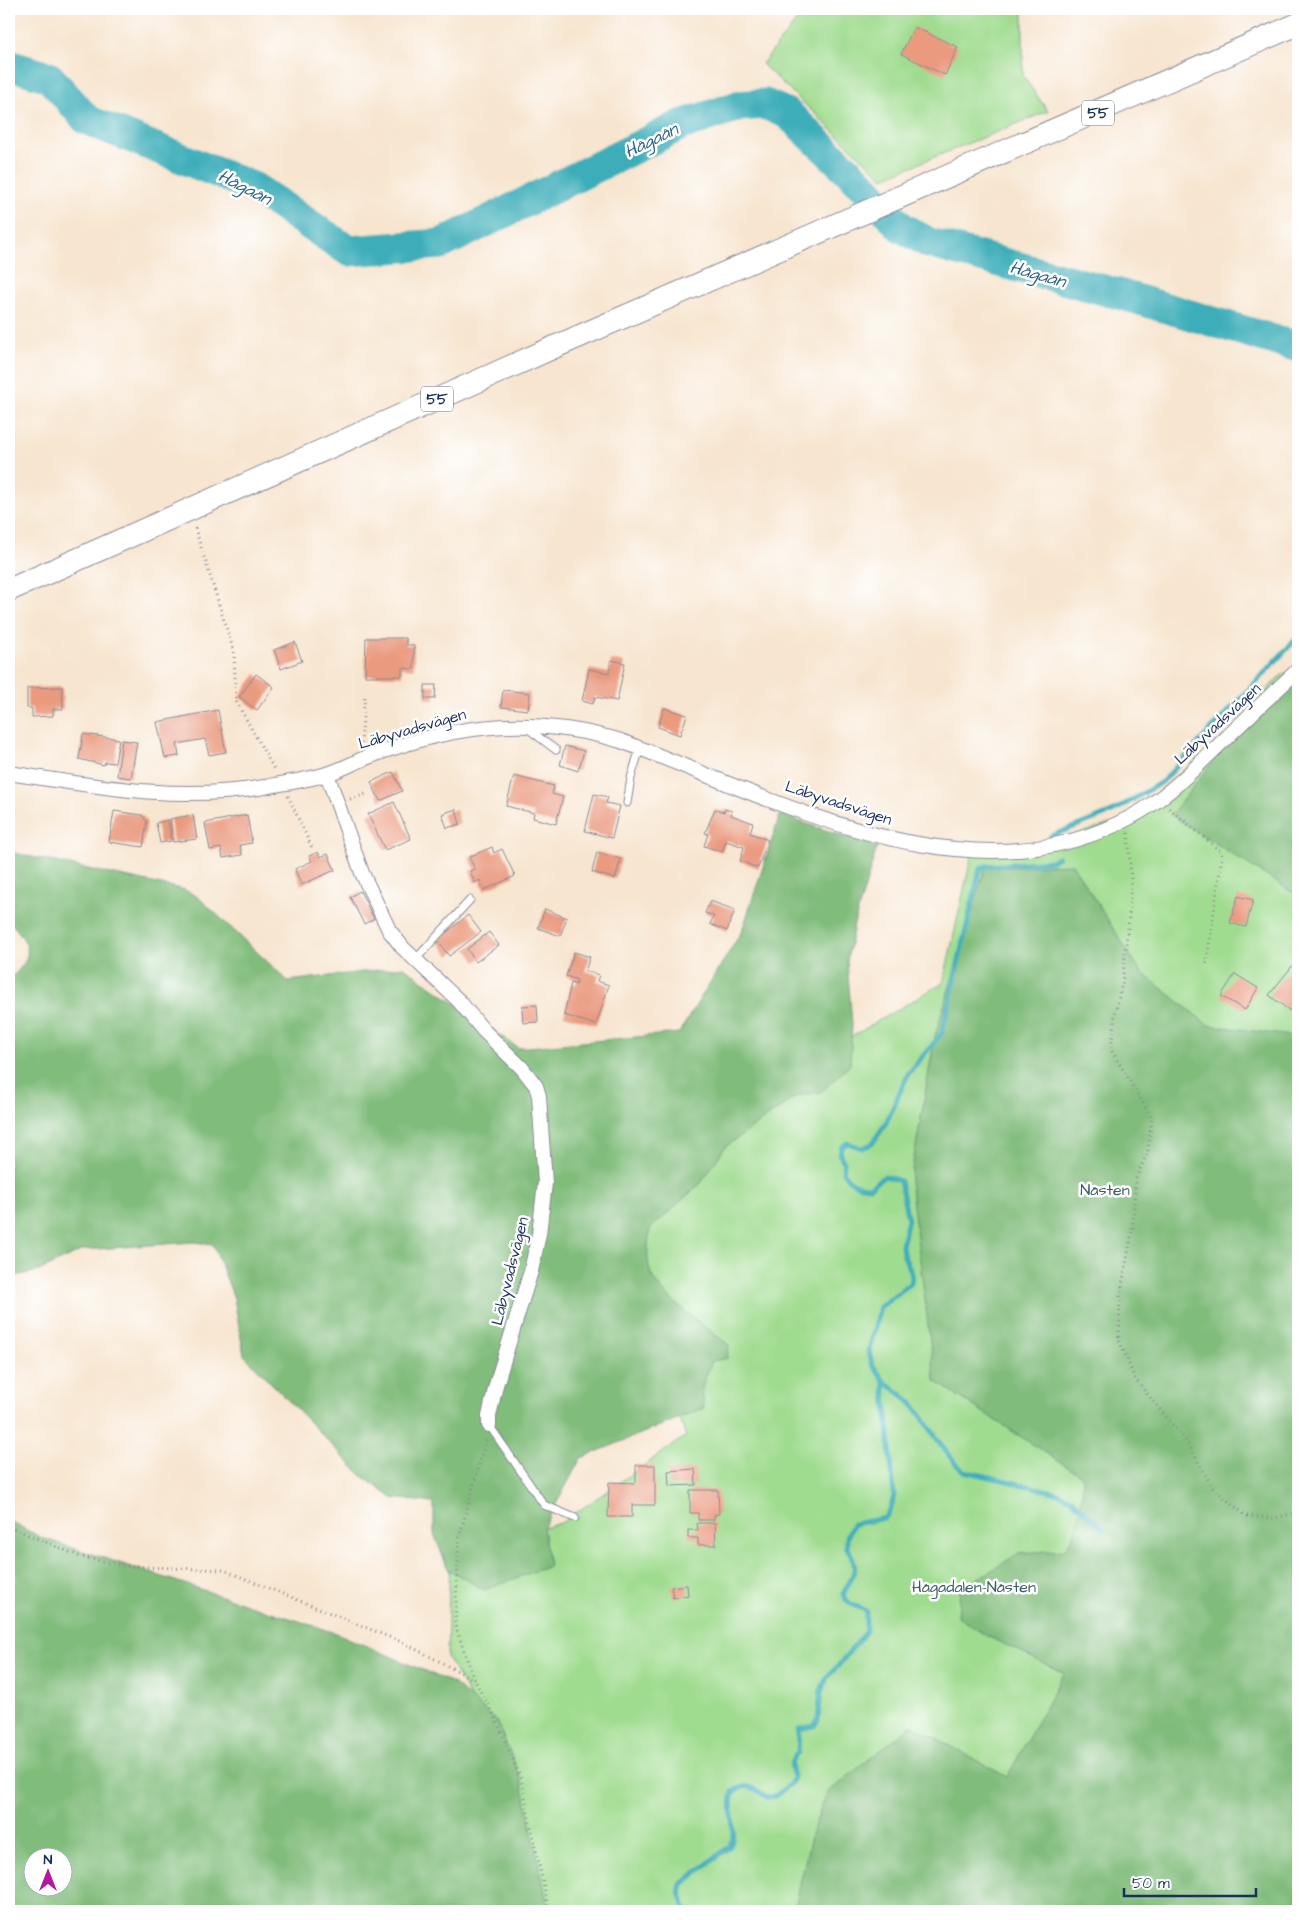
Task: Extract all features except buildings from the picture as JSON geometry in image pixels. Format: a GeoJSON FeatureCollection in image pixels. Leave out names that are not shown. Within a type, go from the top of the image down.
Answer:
{"type":"FeatureCollection","features":[{"type":"Feature","properties":{"kind":"main road","name":"55"},"geometry":{"type":"LineString","coordinates":[[9,590],[189,508],[550,349],[867,213],[1298,24]]}},
{"type":"Feature","properties":{"kind":"street","name":"Läbyvadsvägen"},"geometry":{"type":"LineString","coordinates":[[9,773],[168,794],[211,793],[282,783],[327,774],[375,754],[454,731],[481,727],[525,726],[598,734],[640,748],[842,825],[936,847],[1009,852],[1050,847],[1094,833],[1128,819],[1158,799],[1298,670]]}},
{"type":"Feature","properties":{"kind":"street","name":"Läbyvadsvägen"},"geometry":{"type":"LineString","coordinates":[[327,774],[373,898],[395,940],[459,1001],[483,1030],[522,1068],[536,1086],[539,1096],[545,1183],[539,1234],[531,1270],[496,1385],[489,1425]]}},
{"type":"Feature","properties":{"kind":"lane"},"geometry":{"type":"LineString","coordinates":[[525,726],[556,750]]}},
{"type":"Feature","properties":{"kind":"lane"},"geometry":{"type":"LineString","coordinates":[[627,803],[631,778],[640,748]]}},
{"type":"Feature","properties":{"kind":"lane"},"geometry":{"type":"LineString","coordinates":[[416,959],[470,900]]}},
{"type":"Feature","properties":{"kind":"lane"},"geometry":{"type":"LineString","coordinates":[[489,1425],[544,1505],[574,1518]]}},
{"type":"Feature","properties":{"kind":"path"},"geometry":{"type":"LineString","coordinates":[[189,508],[234,652],[236,701],[282,783],[312,848]]}},
{"type":"Feature","properties":{"kind":"path"},"geometry":{"type":"LineString","coordinates":[[353,764],[361,742],[366,694]]}},
{"type":"Feature","properties":{"kind":"path"},"geometry":{"type":"LineString","coordinates":[[1158,799],[1220,851],[1222,856],[1206,968]]}},
{"type":"Feature","properties":{"kind":"path"},"geometry":{"type":"LineString","coordinates":[[1128,819],[1131,878],[1129,917],[1122,984],[1115,1014],[1111,1050],[1152,1118],[1148,1151],[1136,1178],[1132,1232],[1120,1296],[1119,1340],[1136,1379],[1189,1445],[1212,1487],[1246,1516],[1271,1518],[1298,1513]]}},
{"type":"Feature","properties":{"kind":"path"},"geometry":{"type":"LineString","coordinates":[[489,1425],[481,1464],[459,1538],[456,1562],[455,1625],[474,1679],[497,1722],[521,1779],[549,1911]]}},
{"type":"Feature","properties":{"kind":"path"},"geometry":{"type":"LineString","coordinates":[[9,1527],[79,1556],[123,1566],[224,1570],[404,1643],[474,1679]]}},
{"type":"Feature","properties":{"kind":"green space"},"geometry":{"type":"Polygon","coordinates":[[[806,9],[1023,9],[1023,76],[1048,111],[883,178],[762,64],[806,9]]]}},
{"type":"Feature","properties":{"kind":"green space","name":"Hågadalen-Nåsten"},"geometry":{"type":"Polygon","coordinates":[[[1298,665],[1298,1911],[534,1911],[505,1757],[447,1657],[450,1553],[561,1523],[686,1436],[638,1315],[632,1229],[844,1041],[943,983],[973,849],[1040,847],[1128,818],[1228,733],[1278,678],[1298,665]]]}},
{"type":"Feature","properties":{"kind":"green space"},"geometry":{"type":"Polygon","coordinates":[[[1298,670],[1298,896],[1171,815],[1248,717],[1298,670]]]}},
{"type":"Feature","properties":{"kind":"green space"},"geometry":{"type":"Polygon","coordinates":[[[780,815],[877,847],[854,924],[847,961],[852,1025],[850,1065],[821,1092],[797,1096],[725,1147],[701,1183],[650,1229],[648,1260],[654,1280],[684,1311],[729,1345],[727,1358],[712,1361],[702,1386],[704,1408],[581,1458],[543,1528],[549,1566],[484,1590],[448,1569],[434,1534],[434,1503],[392,1498],[361,1475],[244,1355],[234,1298],[213,1244],[192,1242],[83,1250],[39,1271],[9,1277],[9,979],[23,964],[27,957],[27,950],[22,937],[9,921],[9,852],[185,890],[198,897],[288,981],[404,967],[518,1048],[679,1033],[742,931],[780,815]]]}},
{"type":"Feature","properties":{"kind":"green space","name":"Nåsten"},"geometry":{"type":"Polygon","coordinates":[[[1072,864],[1141,972],[1208,1025],[1298,1037],[1298,1911],[794,1911],[812,1832],[827,1793],[912,1725],[1007,1777],[1064,1673],[987,1636],[958,1617],[960,1590],[1019,1553],[1064,1550],[1070,1542],[1080,1515],[1083,1477],[935,1381],[910,1181],[935,1036],[985,868],[1072,864]]]}},
{"type":"Feature","properties":{"kind":"green space"},"geometry":{"type":"Polygon","coordinates":[[[9,1521],[42,1538],[336,1633],[455,1684],[497,1722],[521,1779],[549,1911],[9,1911],[9,1521]]]}},
{"type":"Feature","properties":{"kind":"waterway","name":"Hågaån"},"geometry":{"type":"LineString","coordinates":[[9,65],[49,77],[87,120],[253,187],[349,251],[441,244],[681,125],[739,106],[765,104],[788,114],[862,184],[901,227],[929,243],[1126,296],[1298,347]]}},
{"type":"Feature","properties":{"kind":"waterway"},"geometry":{"type":"LineString","coordinates":[[1051,836],[1112,812],[1162,782],[1298,637]]}},
{"type":"Feature","properties":{"kind":"waterway"},"geometry":{"type":"LineString","coordinates":[[686,1911],[680,1892],[682,1884],[730,1846],[733,1833],[731,1805],[733,1792],[747,1787],[755,1789],[770,1798],[777,1795],[791,1783],[793,1779],[791,1765],[798,1753],[799,1729],[814,1726],[818,1720],[821,1691],[827,1677],[866,1631],[866,1611],[850,1603],[843,1594],[855,1566],[847,1548],[847,1537],[853,1524],[885,1518],[891,1508],[894,1495],[884,1381],[872,1364],[869,1350],[880,1307],[911,1283],[912,1274],[903,1254],[902,1245],[908,1220],[900,1181],[885,1176],[870,1187],[855,1184],[844,1174],[844,1163],[840,1155],[841,1148],[847,1143],[862,1148],[872,1144],[886,1123],[908,1074],[942,1033],[980,869],[986,866],[1052,861],[1058,857]]}},
{"type":"Feature","properties":{"kind":"waterway"},"geometry":{"type":"LineString","coordinates":[[884,1381],[911,1402],[952,1460],[964,1471],[1058,1493],[1073,1500],[1103,1529]]}}]}
